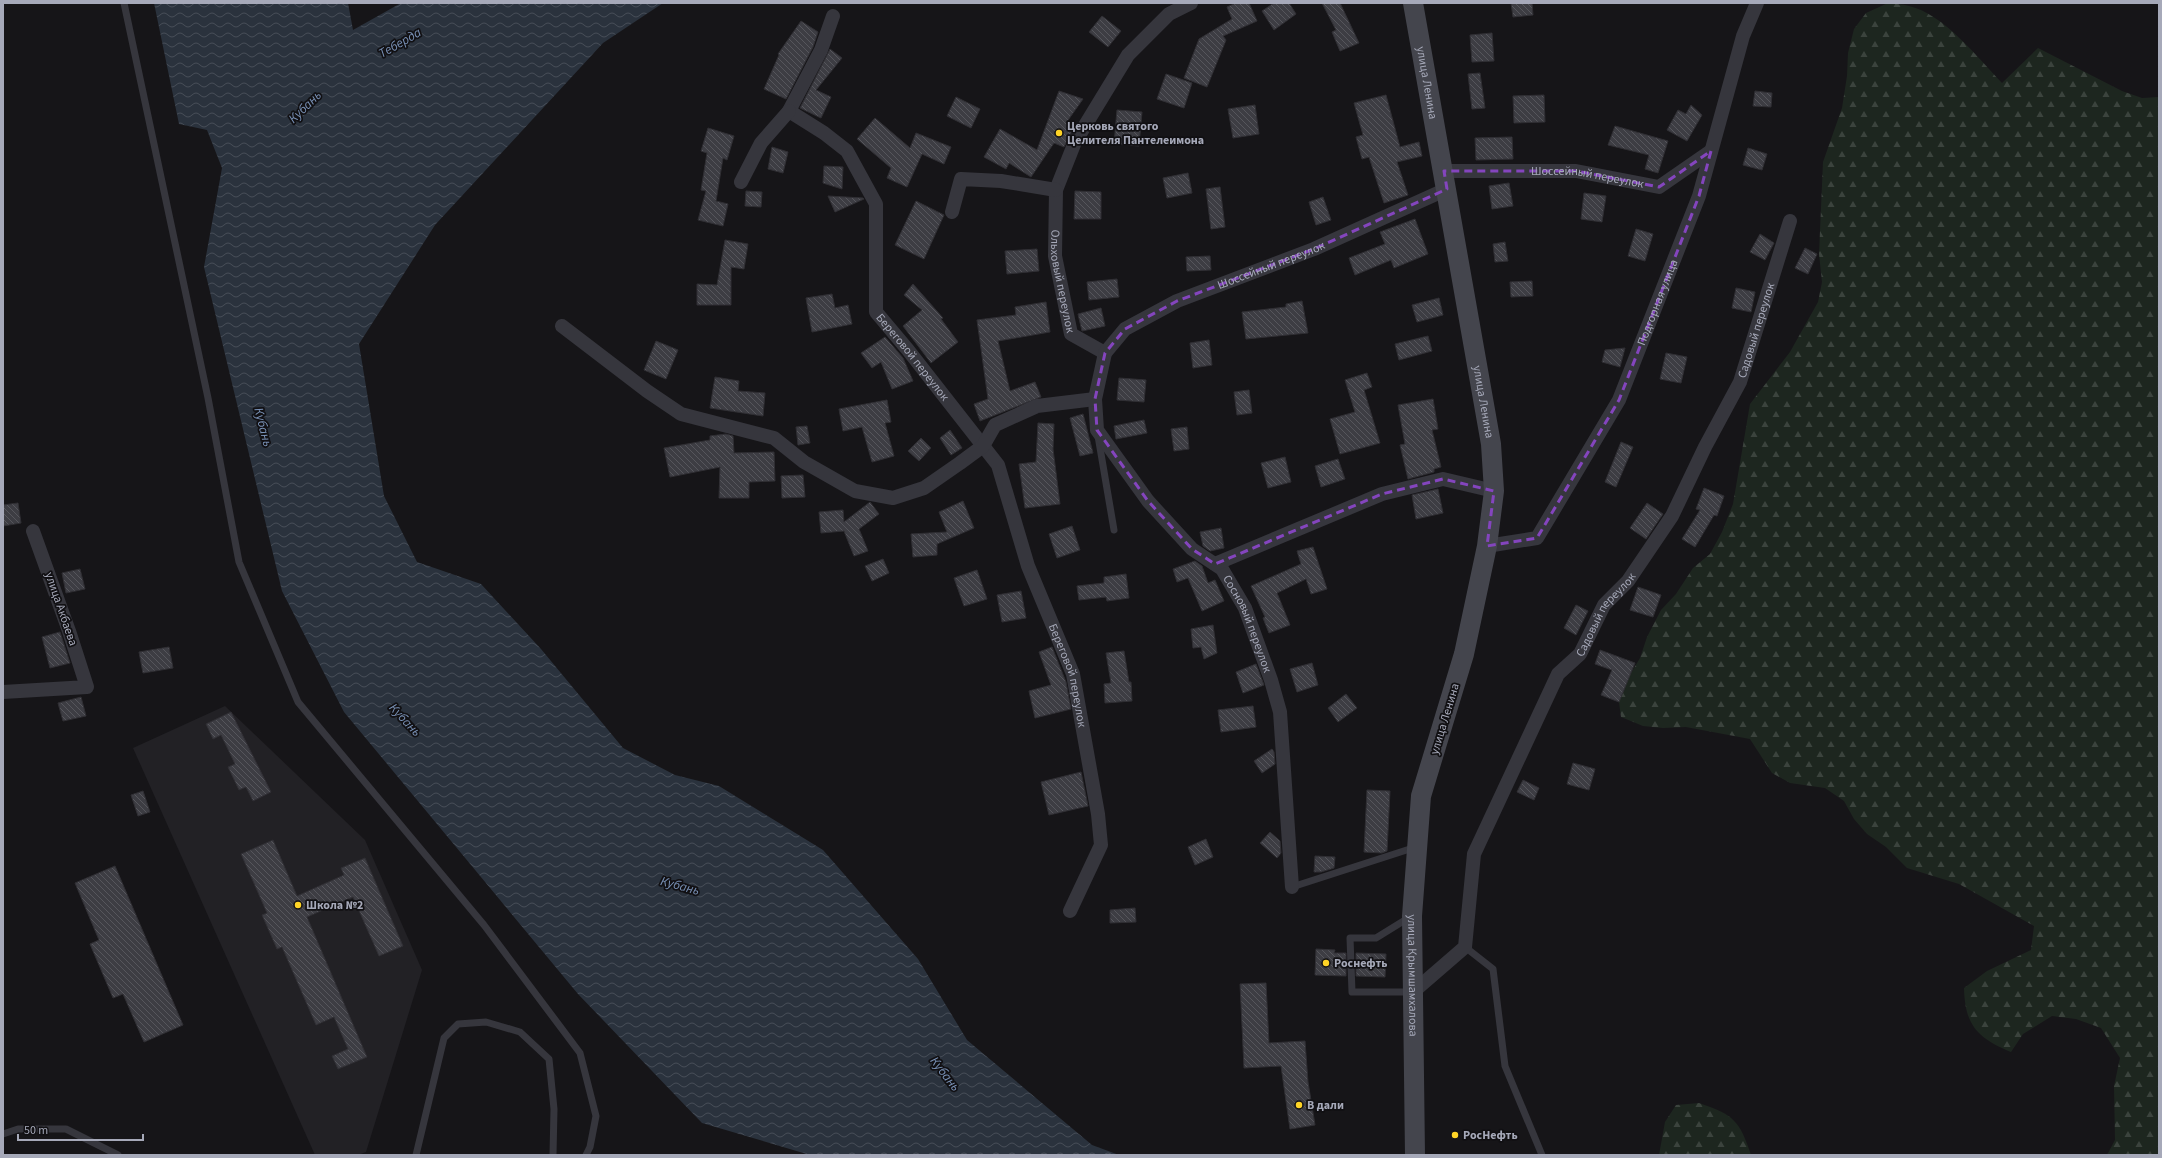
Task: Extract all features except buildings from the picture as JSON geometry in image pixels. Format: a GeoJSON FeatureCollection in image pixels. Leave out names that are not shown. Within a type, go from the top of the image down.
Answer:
{"type":"FeatureCollection","features":[{"type":"Feature","properties":{"kind":"main road","name":"улица Ленина"},"geometry":{"type":"LineString","coordinates":[[1413,3],[1491,444],[1494,491],[1487,546],[1464,654],[1421,796]]}},
{"type":"Feature","properties":{"kind":"main road","name":"улица Крымшамхалова"},"geometry":{"type":"LineString","coordinates":[[1415,1155],[1412,916],[1421,796]]}},
{"type":"Feature","properties":{"kind":"street","name":"Ольховый переулок"},"geometry":{"type":"LineString","coordinates":[[1105,353],[1071,334],[1055,256],[1056,190],[1075,142],[1128,55],[1169,14],[1191,3]]}},
{"type":"Feature","properties":{"kind":"street","name":"Подгорная улица"},"geometry":{"type":"LineString","coordinates":[[1487,546],[1537,538],[1619,400],[1698,196],[1743,36],[1757,3]]}},
{"type":"Feature","properties":{"kind":"street"},"geometry":{"type":"LineString","coordinates":[[742,182],[761,143],[789,111],[821,50],[834,16]]}},
{"type":"Feature","properties":{"kind":"street","name":"Береговой переулок"},"geometry":{"type":"LineString","coordinates":[[789,111],[824,133],[847,151],[876,204],[876,312],[908,350],[998,465],[1028,566],[1073,674],[1098,814],[1101,845],[1070,911]]}},
{"type":"Feature","properties":{"kind":"street","name":"Шоссейный переулок"},"geometry":{"type":"LineString","coordinates":[[1105,353],[1125,329],[1177,301],[1314,249],[1445,180],[1576,171],[1659,187],[1711,151]]}},
{"type":"Feature","properties":{"kind":"street"},"geometry":{"type":"LineString","coordinates":[[952,212],[961,179],[1002,181],[1056,190]]}},
{"type":"Feature","properties":{"kind":"street","name":"Садовый переулок"},"geometry":{"type":"LineString","coordinates":[[1465,947],[1474,854],[1558,674],[1580,654],[1604,605],[1628,582],[1672,516],[1705,447],[1740,382],[1790,221]]}},
{"type":"Feature","properties":{"kind":"street"},"geometry":{"type":"LineString","coordinates":[[562,326],[647,391],[681,414],[774,438],[804,462],[856,490],[893,498],[924,488],[983,446],[995,425],[1037,406],[1095,399]]}},
{"type":"Feature","properties":{"kind":"street"},"geometry":{"type":"LineString","coordinates":[[1105,353],[1095,399],[1097,430],[1148,501],[1192,549],[1215,564]]}},
{"type":"Feature","properties":{"kind":"street","name":"Сосновый переулок"},"geometry":{"type":"LineString","coordinates":[[1215,564],[1382,494],[1443,479],[1494,491]]}},
{"type":"Feature","properties":{"kind":"street","name":"улица Акбаева"},"geometry":{"type":"LineString","coordinates":[[3,692],[87,687],[69,631],[33,531]]}},
{"type":"Feature","properties":{"kind":"street","name":"Сосновый переулок"},"geometry":{"type":"LineString","coordinates":[[1215,564],[1222,569],[1245,608],[1280,712],[1292,887]]}},
{"type":"Feature","properties":{"kind":"street"},"geometry":{"type":"LineString","coordinates":[[1413,992],[1465,947]]}},
{"type":"Feature","properties":{"kind":"lane"},"geometry":{"type":"LineString","coordinates":[[124,3],[208,398],[239,562],[298,702],[484,926],[580,1053],[596,1116],[590,1147],[586,1155]]}},
{"type":"Feature","properties":{"kind":"lane"},"geometry":{"type":"LineString","coordinates":[[1097,430],[1114,530]]}},
{"type":"Feature","properties":{"kind":"lane"},"geometry":{"type":"LineString","coordinates":[[1292,887],[1418,847]]}},
{"type":"Feature","properties":{"kind":"lane"},"geometry":{"type":"LineString","coordinates":[[1412,916],[1376,938],[1350,938],[1352,992],[1413,992]]}},
{"type":"Feature","properties":{"kind":"lane"},"geometry":{"type":"LineString","coordinates":[[1465,947],[1493,969],[1505,1066],[1542,1155]]}},
{"type":"Feature","properties":{"kind":"lane"},"geometry":{"type":"LineString","coordinates":[[416,1155],[444,1038],[458,1024],[486,1022],[520,1032],[549,1059],[554,1109],[553,1155]]}},
{"type":"Feature","properties":{"kind":"lane"},"geometry":{"type":"LineString","coordinates":[[3,1134],[18,1129],[66,1129],[118,1155]]}},
{"type":"Feature","properties":{"kind":"highlighted area"},"geometry":{"type":"Polygon","coordinates":[[[1711,151],[1699,196],[1619,400],[1537,538],[1487,546],[1494,491],[1443,479],[1382,494],[1215,564],[1192,549],[1148,501],[1097,430],[1095,399],[1105,353],[1125,329],[1177,301],[1314,249],[1447,189],[1444,171],[1576,171],[1659,187],[1711,151]]]}},
{"type":"Feature","properties":{"kind":"shaded area","name":"Школа №2"},"geometry":{"type":"Polygon","coordinates":[[[225,706],[365,840],[422,970],[366,1152],[358,1155],[315,1155],[133,748],[225,706]]]}},
{"type":"Feature","properties":{"kind":"green space"},"geometry":{"type":"Polygon","coordinates":[[[1888,3],[1909,6],[1935,18],[1960,38],[2002,83],[2038,48],[2122,91],[2142,98],[2159,97],[2159,1155],[2107,1155],[2115,1140],[2114,1086],[2120,1058],[2101,1028],[2076,1019],[2052,1016],[2023,1034],[2011,1052],[1999,1047],[1981,1035],[1970,1021],[1965,1001],[1964,988],[1987,971],[2031,950],[2034,926],[1959,884],[1907,868],[1886,847],[1867,834],[1854,819],[1844,801],[1825,788],[1790,783],[1772,773],[1750,739],[1686,727],[1663,728],[1643,726],[1621,717],[1618,695],[1640,658],[1647,637],[1661,610],[1676,594],[1693,568],[1710,554],[1722,532],[1733,504],[1750,404],[1790,352],[1818,302],[1822,282],[1819,254],[1823,162],[1842,108],[1847,76],[1848,53],[1854,29],[1866,13],[1888,3]]]}},
{"type":"Feature","properties":{"kind":"green space"},"geometry":{"type":"Polygon","coordinates":[[[1699,1103],[1720,1111],[1734,1120],[1743,1134],[1751,1155],[1659,1155],[1665,1122],[1676,1105],[1699,1103]]]}},
{"type":"Feature","properties":{"kind":"water"},"geometry":{"type":"Polygon","coordinates":[[[154,3],[348,3],[353,30],[401,3],[663,3],[603,43],[435,225],[359,344],[384,496],[417,562],[481,584],[541,649],[623,748],[675,775],[719,786],[823,850],[918,959],[967,1040],[1092,1145],[1119,1155],[810,1155],[702,1123],[578,994],[344,712],[282,591],[204,267],[222,168],[207,130],[179,124],[154,3]]]}},
{"type":"Feature","properties":{"kind":"place","name":"Церковь святого Целителя Пантелеимона"},"geometry":{"type":"Point","coordinates":[1059,133]}},
{"type":"Feature","properties":{"kind":"place","name":"Школа №2"},"geometry":{"type":"Point","coordinates":[298,905]}},
{"type":"Feature","properties":{"kind":"place","name":"Роснефть"},"geometry":{"type":"Point","coordinates":[1326,963]}},
{"type":"Feature","properties":{"kind":"place","name":"В дали"},"geometry":{"type":"Point","coordinates":[1299,1105]}},
{"type":"Feature","properties":{"kind":"place","name":"РосНефть"},"geometry":{"type":"Point","coordinates":[1455,1135]}},
{"type":"Feature","properties":{"kind":"water label","name":"Теберда"},"geometry":{"type":"Point","coordinates":[400,43]}},
{"type":"Feature","properties":{"kind":"water label","name":"Кубань"},"geometry":{"type":"Point","coordinates":[305,107]}},
{"type":"Feature","properties":{"kind":"water label","name":"Кубань"},"geometry":{"type":"Point","coordinates":[263,427]}},
{"type":"Feature","properties":{"kind":"water label","name":"Кубань"},"geometry":{"type":"Point","coordinates":[405,720]}},
{"type":"Feature","properties":{"kind":"water label","name":"Кубань"},"geometry":{"type":"Point","coordinates":[680,886]}},
{"type":"Feature","properties":{"kind":"water label","name":"Кубань"},"geometry":{"type":"Point","coordinates":[945,1074]}}]}
